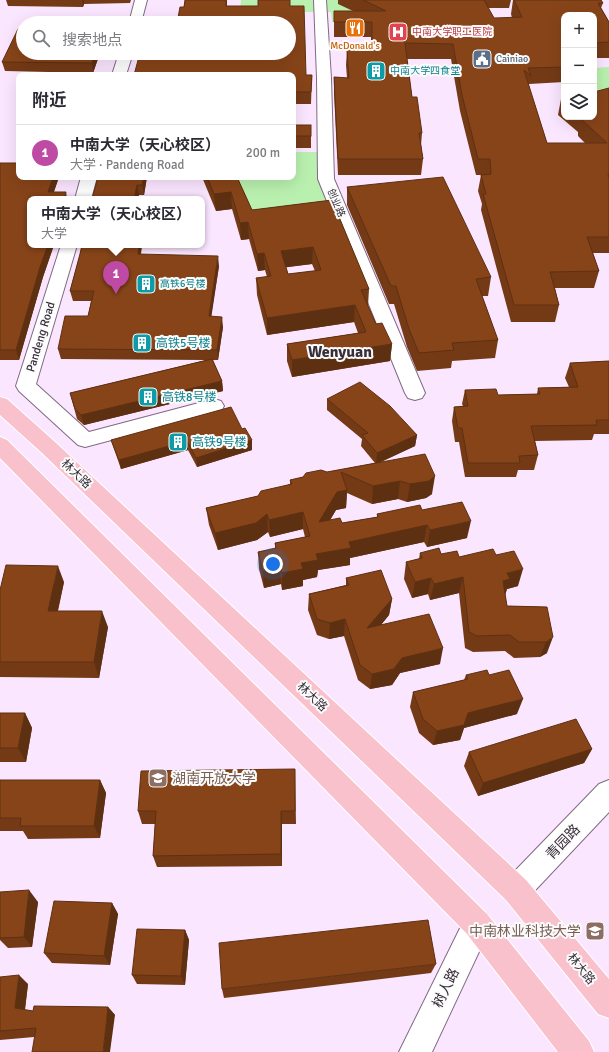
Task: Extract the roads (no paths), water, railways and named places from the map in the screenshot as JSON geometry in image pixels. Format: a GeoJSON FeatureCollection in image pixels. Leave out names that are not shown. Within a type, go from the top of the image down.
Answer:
{"type":"FeatureCollection","features":[{"type":"Feature","properties":{"kind":"main road","name":"林大路"},"geometry":{"type":"LineString","coordinates":[[0,404],[48,447],[516,890],[609,1003]]}},
{"type":"Feature","properties":{"kind":"main road"},"geometry":{"type":"LineString","coordinates":[[0,445],[477,924],[578,1052]]}},
{"type":"Feature","properties":{"kind":"street"},"geometry":{"type":"LineString","coordinates":[[137,16],[141,0]]}},
{"type":"Feature","properties":{"kind":"street","name":"创业路"},"geometry":{"type":"LineString","coordinates":[[320,0],[324,78],[326,179],[415,393]]}},
{"type":"Feature","properties":{"kind":"street"},"geometry":{"type":"LineString","coordinates":[[120,72],[124,60]]}},
{"type":"Feature","properties":{"kind":"street"},"geometry":{"type":"LineString","coordinates":[[84,196],[88,180]]}},
{"type":"Feature","properties":{"kind":"street","name":"Pandeng Road"},"geometry":{"type":"LineString","coordinates":[[68,248],[26,386],[85,440],[214,406]]}},
{"type":"Feature","properties":{"kind":"street","name":"青园路"},"geometry":{"type":"LineString","coordinates":[[516,890],[609,793]]}},
{"type":"Feature","properties":{"kind":"street","name":"树人路"},"geometry":{"type":"LineString","coordinates":[[415,1052],[477,924]]}},
{"type":"Feature","properties":{"kind":"place","name":"McDonald's"},"geometry":{"type":"Point","coordinates":[355,28]}},
{"type":"Feature","properties":{"kind":"place","name":"中南大学职工医院"},"geometry":{"type":"Point","coordinates":[398,32]}},
{"type":"Feature","properties":{"kind":"place","name":"Cainiao"},"geometry":{"type":"Point","coordinates":[482,59]}},
{"type":"Feature","properties":{"kind":"place","name":"中南大学四食堂"},"geometry":{"type":"Point","coordinates":[376,71]}},
{"type":"Feature","properties":{"kind":"place","name":"高铁6号楼"},"geometry":{"type":"Point","coordinates":[146,284]}},
{"type":"Feature","properties":{"kind":"place","name":"中南大学（天心校区）"},"geometry":{"type":"Point","coordinates":[116,294]}},
{"type":"Feature","properties":{"kind":"place","name":"高铁5号楼"},"geometry":{"type":"Point","coordinates":[142,343]}},
{"type":"Feature","properties":{"kind":"place","name":"高铁8号楼"},"geometry":{"type":"Point","coordinates":[148,397]}},
{"type":"Feature","properties":{"kind":"place","name":"高铁9号楼"},"geometry":{"type":"Point","coordinates":[178,442]}},
{"type":"Feature","properties":{"kind":"place","name":"湖南开放大学"},"geometry":{"type":"Point","coordinates":[158,778]}},
{"type":"Feature","properties":{"kind":"place","name":"中南林业科技大学"},"geometry":{"type":"Point","coordinates":[595,931]}},
{"type":"Feature","properties":{"kind":"district","name":"Wenyuan"},"geometry":{"type":"Point","coordinates":[340,352]}}]}
